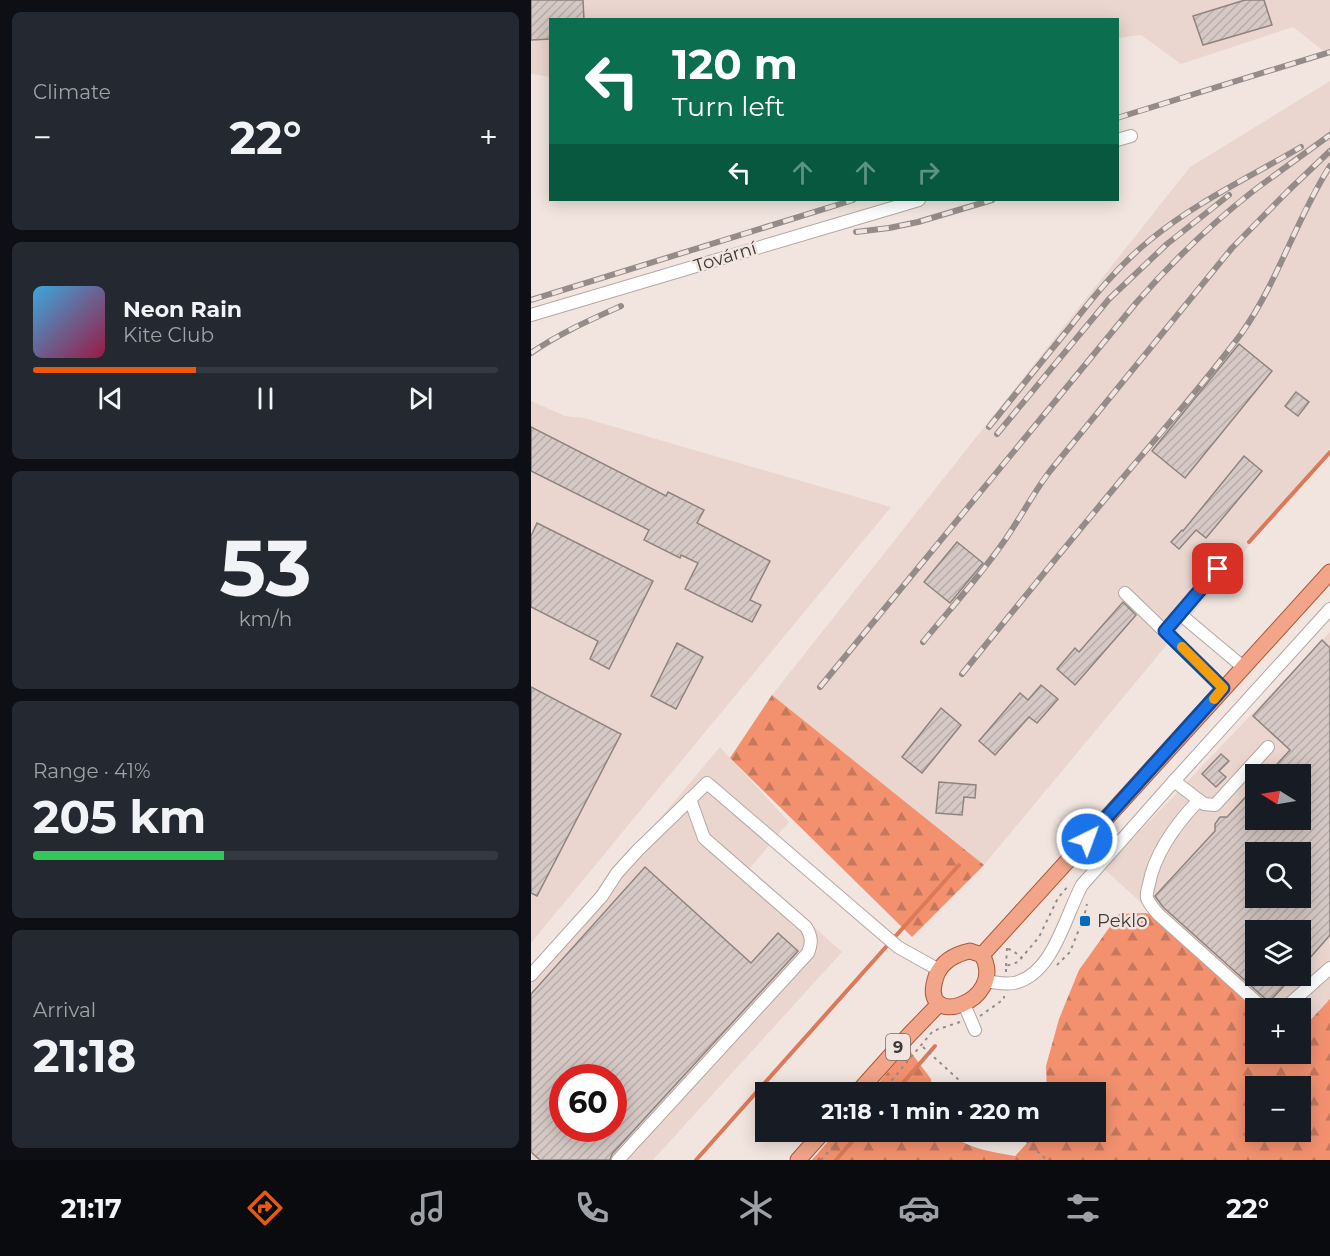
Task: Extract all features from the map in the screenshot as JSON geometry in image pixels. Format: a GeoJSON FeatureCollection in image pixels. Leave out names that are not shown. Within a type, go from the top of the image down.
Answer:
{"type":"FeatureCollection","features":[{"type":"Feature","properties":{"kind":"main road"},"geometry":{"type":"LineString","coordinates":[[982,956],[1330,572]]}},
{"type":"Feature","properties":{"kind":"main road"},"geometry":{"type":"LineString","coordinates":[[970,951],[982,956],[987,970],[985,981],[973,999],[951,1008],[939,1004],[933,993],[939,970],[951,958],[964,952],[970,951]]}},
{"type":"Feature","properties":{"kind":"main road","name":"9"},"geometry":{"type":"LineString","coordinates":[[867,1082],[939,1004]]}},
{"type":"Feature","properties":{"kind":"main road"},"geometry":{"type":"LineString","coordinates":[[798,1160],[814,1142]]}},
{"type":"Feature","properties":{"kind":"street"},"geometry":{"type":"LineString","coordinates":[[1119,139],[1131,136]]}},
{"type":"Feature","properties":{"kind":"street","name":"Tovární"},"geometry":{"type":"LineString","coordinates":[[531,315],[916,201]]}},
{"type":"Feature","properties":{"kind":"street"},"geometry":{"type":"LineString","coordinates":[[1165,631],[1231,554]]}},
{"type":"Feature","properties":{"kind":"street"},"geometry":{"type":"LineString","coordinates":[[1125,593],[1223,688]]}},
{"type":"Feature","properties":{"kind":"street"},"geometry":{"type":"LineString","coordinates":[[985,981],[1005,984],[1021,981],[1036,972],[1046,961],[1082,885],[1330,609]]}},
{"type":"Feature","properties":{"kind":"street"},"geometry":{"type":"LineString","coordinates":[[1180,614],[1243,667]]}},
{"type":"Feature","properties":{"kind":"street"},"geometry":{"type":"LineString","coordinates":[[1174,781],[1204,804],[1215,805],[1268,747]]}},
{"type":"Feature","properties":{"kind":"street"},"geometry":{"type":"LineString","coordinates":[[531,975],[602,896],[617,873],[638,850],[707,783],[898,947],[939,970]]}},
{"type":"Feature","properties":{"kind":"street"},"geometry":{"type":"LineString","coordinates":[[618,1160],[808,953],[811,945],[810,934],[806,927],[704,838],[690,799]]}},
{"type":"Feature","properties":{"kind":"street"},"geometry":{"type":"LineString","coordinates":[[1199,800],[1166,839],[1151,875],[1147,897],[1158,914],[1252,998]]}},
{"type":"Feature","properties":{"kind":"street"},"geometry":{"type":"LineString","coordinates":[[1296,998],[1330,968]]}},
{"type":"Feature","properties":{"kind":"street"},"geometry":{"type":"LineString","coordinates":[[964,1004],[972,1024]]}},
{"type":"Feature","properties":{"kind":"path"},"geometry":{"type":"LineString","coordinates":[[891,1082],[933,1031],[972,1024],[1004,999],[1006,966],[1018,962],[1039,937],[1058,897],[1073,880]]}},
{"type":"Feature","properties":{"kind":"path"},"geometry":{"type":"LineString","coordinates":[[1070,952],[1084,917]]}},
{"type":"Feature","properties":{"kind":"path"},"geometry":{"type":"LineString","coordinates":[[1008,949],[1021,958]]}},
{"type":"Feature","properties":{"kind":"path"},"geometry":{"type":"LineString","coordinates":[[909,1035],[961,1082]]}},
{"type":"Feature","properties":{"kind":"path"},"geometry":{"type":"LineString","coordinates":[[821,1160],[837,1142]]}},
{"type":"Feature","properties":{"kind":"path"},"geometry":{"type":"LineString","coordinates":[[1027,1142],[1047,1160]]}},
{"type":"Feature","properties":{"kind":"shaded area"},"geometry":{"type":"Polygon","coordinates":[[[531,0],[1330,0],[1330,56],[1293,27],[1181,64],[1141,35],[1119,38],[1119,18],[549,18],[549,77],[531,74],[531,0]]]}},
{"type":"Feature","properties":{"kind":"shaded area"},"geometry":{"type":"Polygon","coordinates":[[[1330,81],[1330,448],[984,865],[772,695],[1190,167],[1330,81]]]}},
{"type":"Feature","properties":{"kind":"shaded area"},"geometry":{"type":"Polygon","coordinates":[[[531,401],[565,416],[584,418],[891,507],[531,943],[531,401]]]}},
{"type":"Feature","properties":{"kind":"shaded area"},"geometry":{"type":"Polygon","coordinates":[[[1330,632],[1330,999],[1311,1019],[1311,998],[1247,998],[1104,869],[1330,632]]]}},
{"type":"Feature","properties":{"kind":"shaded area"},"geometry":{"type":"Polygon","coordinates":[[[720,747],[789,822],[749,869],[842,952],[653,1160],[531,1160],[531,966],[593,896],[610,870],[647,834],[720,747]]]}},
{"type":"Feature","properties":{"kind":"green space"},"geometry":{"type":"Polygon","coordinates":[[[772,695],[984,865],[912,937],[730,758],[772,695]]]}},
{"type":"Feature","properties":{"kind":"green space"},"geometry":{"type":"Polygon","coordinates":[[[1119,914],[1154,914],[1245,999],[1245,1064],[1311,1064],[1311,1019],[1330,999],[1330,1160],[812,1160],[828,1142],[963,1142],[989,1151],[1015,1156],[1028,1142],[1106,1142],[1106,1082],[1047,1082],[1046,1066],[1059,1019],[1079,970],[1119,914]]]}},
{"type":"Feature","properties":{"kind":"green space"},"geometry":{"type":"Polygon","coordinates":[[[910,1051],[931,1082],[879,1082],[895,1063],[910,1051]]]}},
{"type":"Feature","properties":{"kind":"building"},"geometry":{"type":"Polygon","coordinates":[[[531,0],[583,0],[584,18],[549,18],[549,39],[531,40],[531,0]]]}},
{"type":"Feature","properties":{"kind":"building"},"geometry":{"type":"Polygon","coordinates":[[[1245,0],[1264,0],[1272,25],[1203,45],[1193,16],[1245,0]]]}},
{"type":"Feature","properties":{"kind":"building"},"geometry":{"type":"Polygon","coordinates":[[[1239,344],[1272,371],[1185,478],[1152,451],[1239,344]]]}},
{"type":"Feature","properties":{"kind":"building"},"geometry":{"type":"Polygon","coordinates":[[[1296,392],[1309,402],[1298,416],[1285,406],[1296,392]]]}},
{"type":"Feature","properties":{"kind":"building"},"geometry":{"type":"Polygon","coordinates":[[[531,427],[666,496],[668,492],[704,510],[697,523],[770,561],[750,600],[761,605],[752,622],[685,589],[698,563],[681,555],[680,558],[644,540],[649,530],[531,471],[531,427]]]}},
{"type":"Feature","properties":{"kind":"building"},"geometry":{"type":"Polygon","coordinates":[[[1244,456],[1262,471],[1206,538],[1196,530],[1179,549],[1171,542],[1183,531],[1244,456]]]}},
{"type":"Feature","properties":{"kind":"building"},"geometry":{"type":"Polygon","coordinates":[[[537,523],[653,581],[609,669],[590,659],[598,641],[531,607],[531,536],[537,523]]]}},
{"type":"Feature","properties":{"kind":"building"},"geometry":{"type":"Polygon","coordinates":[[[957,542],[983,563],[950,603],[924,582],[957,542]]]}},
{"type":"Feature","properties":{"kind":"building"},"geometry":{"type":"Polygon","coordinates":[[[1123,602],[1136,615],[1075,685],[1057,669],[1075,648],[1079,652],[1123,602]]]}},
{"type":"Feature","properties":{"kind":"building"},"geometry":{"type":"Polygon","coordinates":[[[1322,640],[1330,648],[1330,935],[1311,957],[1311,920],[1245,920],[1245,980],[1163,907],[1155,896],[1215,831],[1215,824],[1220,817],[1227,817],[1245,798],[1245,830],[1311,830],[1311,764],[1277,764],[1290,750],[1253,716],[1322,640]]]}},
{"type":"Feature","properties":{"kind":"building"},"geometry":{"type":"Polygon","coordinates":[[[677,643],[703,657],[676,709],[651,696],[677,643]]]}},
{"type":"Feature","properties":{"kind":"building"},"geometry":{"type":"Polygon","coordinates":[[[1041,685],[1058,699],[1037,723],[1029,717],[995,755],[979,741],[1020,693],[1028,700],[1041,685]]]}},
{"type":"Feature","properties":{"kind":"building"},"geometry":{"type":"Polygon","coordinates":[[[531,687],[621,734],[537,896],[531,893],[531,687]]]}},
{"type":"Feature","properties":{"kind":"building"},"geometry":{"type":"Polygon","coordinates":[[[941,708],[961,725],[922,773],[902,757],[941,708]]]}},
{"type":"Feature","properties":{"kind":"building"},"geometry":{"type":"Polygon","coordinates":[[[1221,754],[1229,761],[1219,771],[1226,777],[1216,787],[1202,774],[1221,754]]]}},
{"type":"Feature","properties":{"kind":"building"},"geometry":{"type":"Polygon","coordinates":[[[939,782],[976,785],[975,798],[964,797],[962,815],[936,813],[939,782]]]}},
{"type":"Feature","properties":{"kind":"building"},"geometry":{"type":"Polygon","coordinates":[[[645,867],[751,963],[778,933],[798,951],[627,1138],[627,1064],[549,1064],[549,1142],[623,1142],[612,1154],[610,1160],[540,1160],[531,1152],[531,994],[645,867]]]}},
{"type":"Feature","properties":{"kind":"building"},"geometry":{"type":"Polygon","coordinates":[[[1251,986],[1284,986],[1273,998],[1265,998],[1251,986]]]}},
{"type":"Feature","properties":{"kind":"waterway"},"geometry":{"type":"LineString","coordinates":[[1249,542],[1330,452]]}},
{"type":"Feature","properties":{"kind":"waterway"},"geometry":{"type":"LineString","coordinates":[[696,1160],[959,865]]}},
{"type":"Feature","properties":{"kind":"waterway"},"geometry":{"type":"LineString","coordinates":[[904,1082],[935,1046]]}},
{"type":"Feature","properties":{"kind":"waterway"},"geometry":{"type":"LineString","coordinates":[[836,1160],[852,1142]]}},
{"type":"Feature","properties":{"kind":"railway"},"geometry":{"type":"LineString","coordinates":[[1119,117],[1330,52]]}},
{"type":"Feature","properties":{"kind":"railway"},"geometry":{"type":"LineString","coordinates":[[820,687],[1149,288],[1191,245],[1236,205],[1330,135]]}},
{"type":"Feature","properties":{"kind":"railway"},"geometry":{"type":"LineString","coordinates":[[989,427],[1098,292],[1139,250],[1186,214],[1301,147]]}},
{"type":"Feature","properties":{"kind":"railway"},"geometry":{"type":"LineString","coordinates":[[923,642],[977,578],[1050,471],[1232,248],[1330,151]]}},
{"type":"Feature","properties":{"kind":"railway"},"geometry":{"type":"LineString","coordinates":[[962,674],[1241,334],[1266,293],[1307,207],[1330,166]]}},
{"type":"Feature","properties":{"kind":"railway"},"geometry":{"type":"LineString","coordinates":[[997,434],[1109,299],[1167,244],[1229,195]]}},
{"type":"Feature","properties":{"kind":"railway"},"geometry":{"type":"LineString","coordinates":[[531,300],[850,201]]}},
{"type":"Feature","properties":{"kind":"railway"},"geometry":{"type":"LineString","coordinates":[[856,232],[918,222],[989,201]]}},
{"type":"Feature","properties":{"kind":"railway"},"geometry":{"type":"LineString","coordinates":[[531,353],[564,333],[621,306]]}},
{"type":"Feature","properties":{"kind":"slow traffic"},"geometry":{"type":"LineString","coordinates":[[1182,647],[1223,688],[1214,699]]}},
{"type":"Feature","properties":{"kind":"place","name":"Peklo"},"geometry":{"type":"Point","coordinates":[1085,921]}},
{"type":"Feature","properties":{"kind":"route"},"geometry":{"type":"LineString","coordinates":[[1087,839],[1223,688],[1165,631],[1218,569]]}}]}
